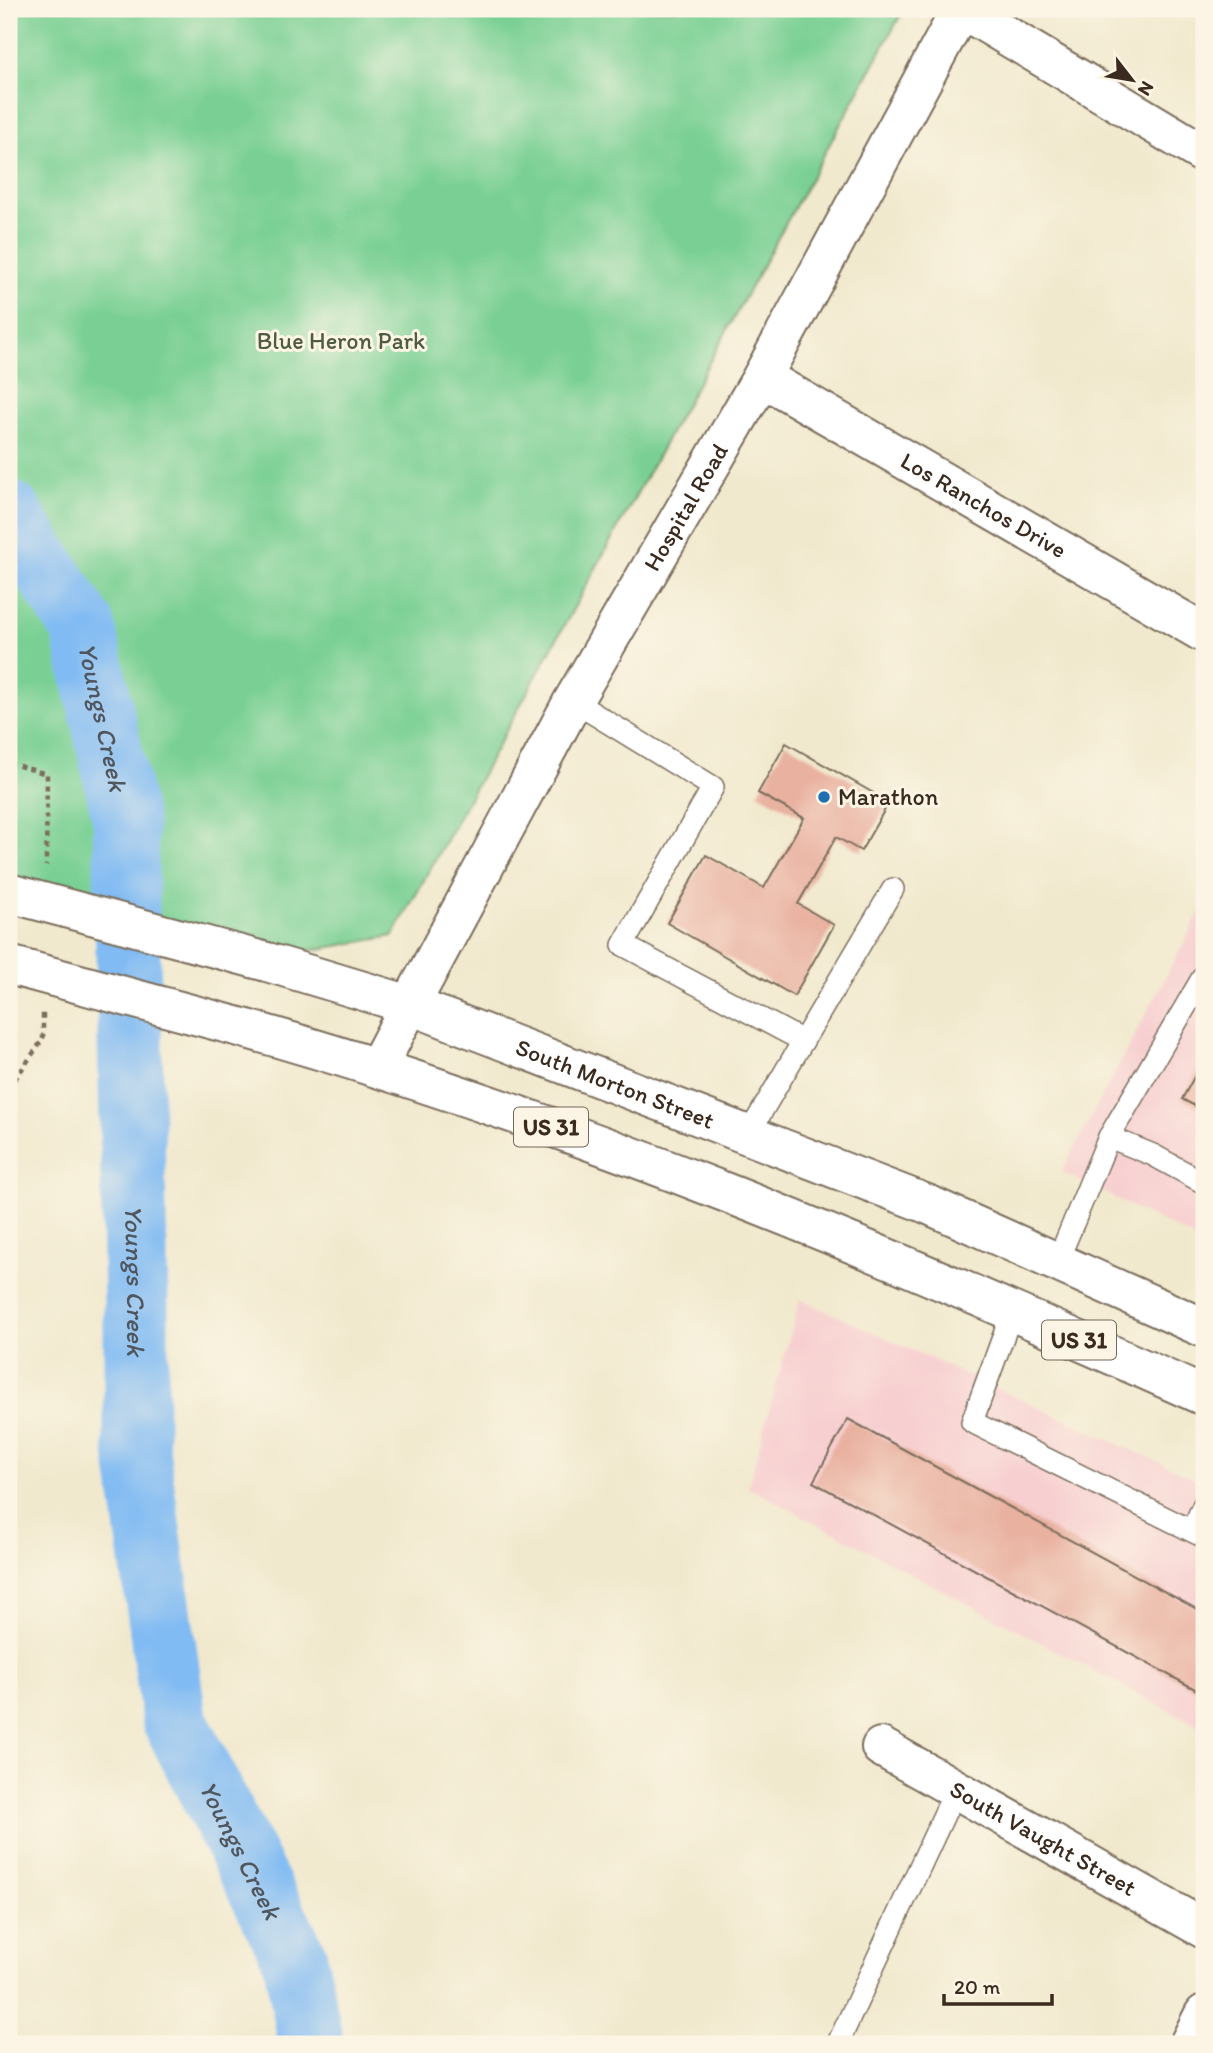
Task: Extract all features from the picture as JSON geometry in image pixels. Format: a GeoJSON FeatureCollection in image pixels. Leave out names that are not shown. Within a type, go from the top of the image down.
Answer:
{"type":"FeatureCollection","features":[{"type":"Feature","properties":{"kind":"main road"},"geometry":{"type":"LineString","coordinates":[[962,9],[1204,154]]}},
{"type":"Feature","properties":{"kind":"main road","name":"Hospital Road"},"geometry":{"type":"LineString","coordinates":[[378,1066],[573,701],[762,377],[962,9]]}},
{"type":"Feature","properties":{"kind":"main road","name":"Los Ranchos Drive"},"geometry":{"type":"LineString","coordinates":[[762,377],[1204,633]]}},
{"type":"Feature","properties":{"kind":"main road","name":"South Morton Street"},"geometry":{"type":"LineString","coordinates":[[9,893],[267,962],[410,1005],[927,1204],[1058,1260],[1204,1328]]}},
{"type":"Feature","properties":{"kind":"main road","name":"US 31"},"geometry":{"type":"LineString","coordinates":[[9,965],[378,1066],[723,1190],[1013,1310],[1204,1396]]}},
{"type":"Feature","properties":{"kind":"main road","name":"South Vaught Street"},"geometry":{"type":"LineString","coordinates":[[881,1747],[1204,1929]]}},
{"type":"Feature","properties":{"kind":"main road"},"geometry":{"type":"LineString","coordinates":[[1189,2044],[1204,2014]]}},
{"type":"Feature","properties":{"kind":"lane"},"geometry":{"type":"LineString","coordinates":[[573,701],[713,787],[623,945],[803,1041]]}},
{"type":"Feature","properties":{"kind":"lane"},"geometry":{"type":"LineString","coordinates":[[748,1135],[893,889]]}},
{"type":"Feature","properties":{"kind":"lane"},"geometry":{"type":"LineString","coordinates":[[1058,1260],[1110,1137],[1204,975]]}},
{"type":"Feature","properties":{"kind":"lane"},"geometry":{"type":"LineString","coordinates":[[1110,1137],[1153,1155],[1204,1183]]}},
{"type":"Feature","properties":{"kind":"lane"},"geometry":{"type":"LineString","coordinates":[[1013,1310],[972,1422],[1198,1533],[1204,1504]]}},
{"type":"Feature","properties":{"kind":"lane"},"geometry":{"type":"LineString","coordinates":[[840,2043],[956,1789]]}},
{"type":"Feature","properties":{"kind":"shaded area"},"geometry":{"type":"Polygon","coordinates":[[[1204,905],[1204,1243],[1062,1172],[1204,905]]]}},
{"type":"Feature","properties":{"kind":"shaded area"},"geometry":{"type":"Polygon","coordinates":[[[800,1299],[1204,1483],[1204,1729],[748,1487],[800,1299]]]}},
{"type":"Feature","properties":{"kind":"green space","name":"Blue Heron Park"},"geometry":{"type":"Polygon","coordinates":[[[9,9],[904,9],[393,936],[302,952],[9,883],[9,9]]]}},
{"type":"Feature","properties":{"kind":"building","name":"Marathon"},"geometry":{"type":"Polygon","coordinates":[[[786,743],[889,802],[861,851],[836,837],[798,904],[834,925],[794,996],[667,923],[706,855],[764,888],[804,818],[758,793],[786,743]]]}},
{"type":"Feature","properties":{"kind":"building"},"geometry":{"type":"Polygon","coordinates":[[[1204,1059],[1204,1111],[1182,1099],[1204,1059]]]}},
{"type":"Feature","properties":{"kind":"building"},"geometry":{"type":"Polygon","coordinates":[[[848,1419],[1204,1613],[1204,1694],[813,1482],[848,1419]]]}},
{"type":"Feature","properties":{"kind":"waterway","name":"Youngs Creek"},"geometry":{"type":"LineString","coordinates":[[9,513],[83,627],[125,820],[136,1301],[136,1443],[174,1719],[295,1958],[311,2044]]}},
{"type":"Feature","properties":{"kind":"place","name":"Marathon"},"geometry":{"type":"Point","coordinates":[824,797]}}]}
